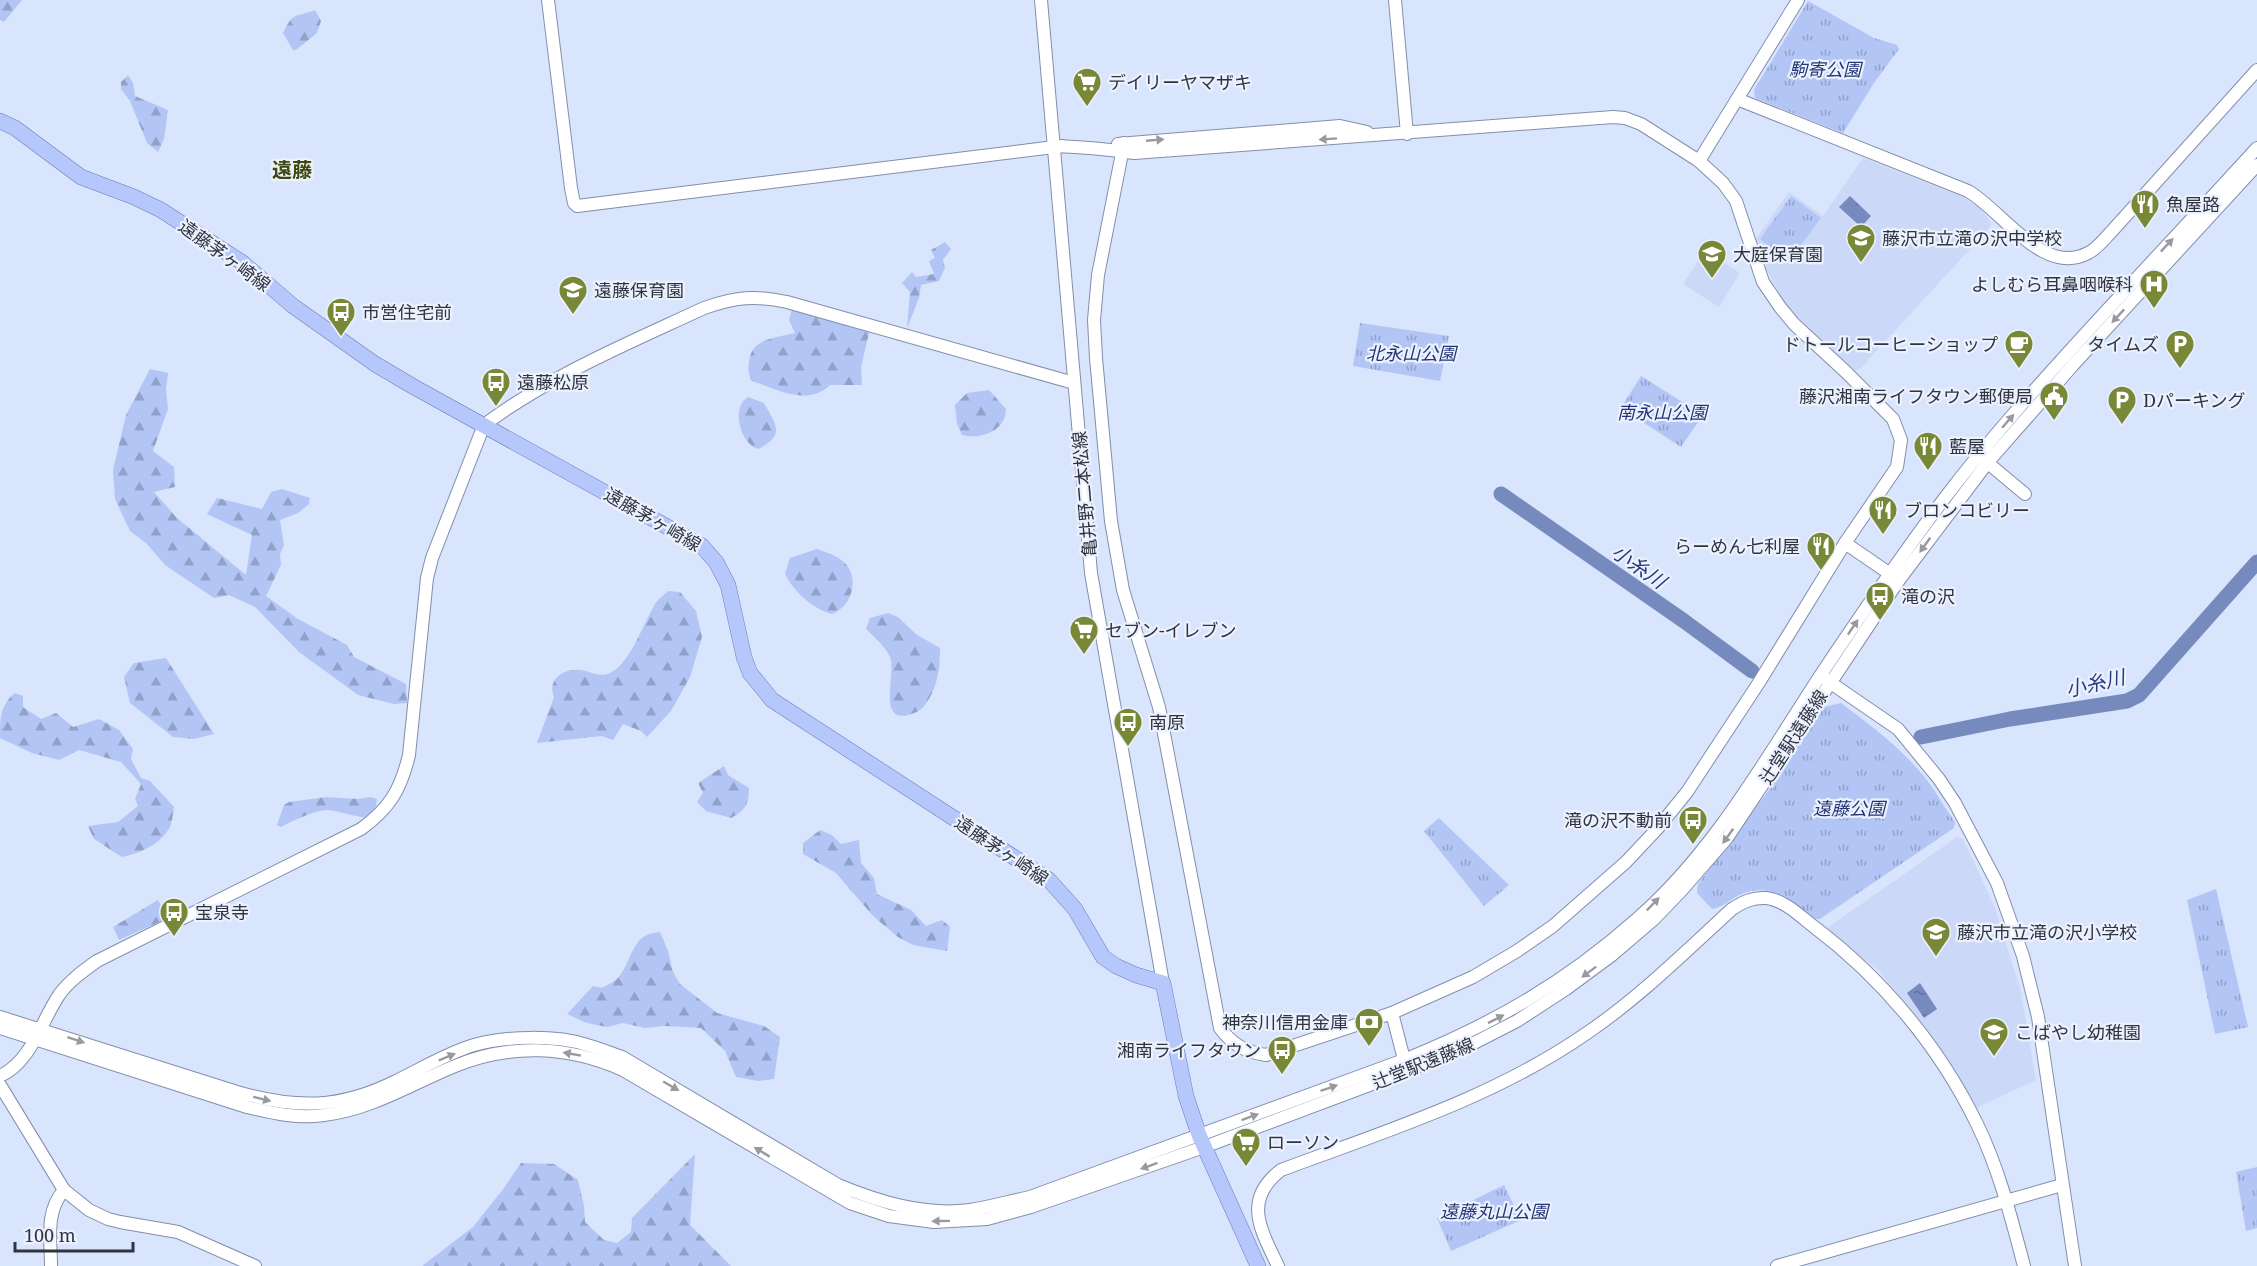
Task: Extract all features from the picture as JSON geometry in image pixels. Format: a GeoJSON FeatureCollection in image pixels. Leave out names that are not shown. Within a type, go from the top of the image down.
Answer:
{"type":"FeatureCollection","features":[{"type":"Feature","properties":{"kind":"main road","name":"遠藤茅ヶ崎線"},"geometry":{"type":"LineString","coordinates":[[0,121],[15,128],[81,177],[134,196],[161,210],[243,263],[293,306],[375,364],[702,546],[716,562],[728,585],[744,657],[750,673],[772,700],[1049,880],[1075,909],[1103,957],[1136,975],[1162,983]]}},
{"type":"Feature","properties":{"kind":"main road"},"geometry":{"type":"LineString","coordinates":[[1162,983],[1186,1096],[1202,1141],[1258,1266]]}},
{"type":"Feature","properties":{"kind":"street"},"geometry":{"type":"LineString","coordinates":[[548,0],[574,203],[577,206],[1054,146],[1123,147],[1340,126],[1372,133],[1407,134],[1612,117],[1625,118],[1641,124],[1712,170],[1736,201],[1763,282],[1780,307],[1794,324],[1893,419],[1901,440],[1897,467],[1845,543],[1687,792],[1626,862],[1553,926],[1473,977],[1392,1013],[1266,1055],[1249,1053],[1237,1046],[1220,1028],[1159,707],[1123,590],[1111,521],[1096,369],[1094,320],[1098,274],[1123,147]]}},
{"type":"Feature","properties":{"kind":"street","name":"亀井野二本松線"},"geometry":{"type":"LineString","coordinates":[[1041,0],[1093,583],[1162,983]]}},
{"type":"Feature","properties":{"kind":"street"},"geometry":{"type":"LineString","coordinates":[[1395,0],[1407,134]]}},
{"type":"Feature","properties":{"kind":"street"},"geometry":{"type":"LineString","coordinates":[[1699,161],[1798,0]]}},
{"type":"Feature","properties":{"kind":"street"},"geometry":{"type":"LineString","coordinates":[[1737,99],[1968,191],[1982,200],[2033,247],[2059,258],[2089,253],[2112,231],[2257,70]]}},
{"type":"Feature","properties":{"kind":"street","name":"辻堂駅遠藤線"},"geometry":{"type":"LineString","coordinates":[[1202,1141],[1406,1065],[1474,1043],[1517,1021],[1612,955],[1653,920],[1726,838],[1825,679],[1894,577],[1983,459],[2056,366],[2257,148]]}},
{"type":"Feature","properties":{"kind":"street","name":"辻堂駅遠藤線"},"geometry":{"type":"LineString","coordinates":[[1983,459],[2257,165]]}},
{"type":"Feature","properties":{"kind":"street"},"geometry":{"type":"LineString","coordinates":[[0,1076],[22,1059],[70,982],[97,961],[361,829],[385,810],[401,783],[409,755],[427,578],[432,558],[484,425],[546,385],[600,356],[704,308],[720,302],[747,297],[787,302],[1074,383]]}},
{"type":"Feature","properties":{"kind":"street"},"geometry":{"type":"LineString","coordinates":[[1983,459],[2025,494]]}},
{"type":"Feature","properties":{"kind":"street"},"geometry":{"type":"LineString","coordinates":[[1845,543],[1894,577]]}},
{"type":"Feature","properties":{"kind":"street"},"geometry":{"type":"LineString","coordinates":[[1825,679],[1898,729],[1939,779],[1997,883],[2031,985],[2075,1266]]}},
{"type":"Feature","properties":{"kind":"street"},"geometry":{"type":"LineString","coordinates":[[1278,1266],[1262,1233],[1257,1209],[1264,1186],[1281,1170],[1427,1116],[1486,1090],[1543,1060],[1587,1033],[1630,1000],[1732,909],[1754,899],[1776,901],[1788,907],[1839,946],[1876,980],[1940,1060],[1966,1102],[1988,1148],[2006,1200],[2024,1266]]}},
{"type":"Feature","properties":{"kind":"street"},"geometry":{"type":"LineString","coordinates":[[1392,1013],[1406,1065]]}},
{"type":"Feature","properties":{"kind":"street"},"geometry":{"type":"LineString","coordinates":[[0,1017],[36,1034],[247,1107],[285,1115],[322,1116],[361,1108],[454,1066],[498,1052],[530,1049],[567,1052],[597,1058],[623,1070],[850,1203],[890,1216],[934,1222],[987,1219],[1031,1207],[1202,1141]]}},
{"type":"Feature","properties":{"kind":"street"},"geometry":{"type":"LineString","coordinates":[[0,1028],[36,1034]]}},
{"type":"Feature","properties":{"kind":"street","name":"辻堂駅遠藤線"},"geometry":{"type":"LineString","coordinates":[[1202,1141],[1300,1098],[1358,1077],[1406,1065]]}},
{"type":"Feature","properties":{"kind":"street"},"geometry":{"type":"LineString","coordinates":[[0,1084],[64,1190],[89,1210],[108,1220],[178,1232],[255,1266]]}},
{"type":"Feature","properties":{"kind":"street"},"geometry":{"type":"LineString","coordinates":[[1778,1266],[2062,1185]]}},
{"type":"Feature","properties":{"kind":"street"},"geometry":{"type":"LineString","coordinates":[[51,1266],[51,1214],[56,1198],[64,1190]]}},
{"type":"Feature","properties":{"kind":"shaded area","name":"藤沢市立滝の沢中学校"},"geometry":{"type":"Polygon","coordinates":[[[1863,158],[1965,198],[1981,209],[1991,226],[1860,369],[1854,371],[1787,306],[1767,271],[1756,239],[1789,192],[1823,216],[1863,158]]]}},
{"type":"Feature","properties":{"kind":"shaded area","name":"大庭保育園"},"geometry":{"type":"Polygon","coordinates":[[[1705,251],[1740,273],[1719,307],[1683,284],[1705,251]]]}},
{"type":"Feature","properties":{"kind":"shaded area","name":"藤沢市立滝の沢小学校"},"geometry":{"type":"Polygon","coordinates":[[[1957,837],[1963,839],[1995,908],[2021,992],[2036,1080],[1969,1111],[1950,1062],[1917,1017],[1879,971],[1828,930],[1830,926],[1957,837]]]}},
{"type":"Feature","properties":{"kind":"green space"},"geometry":{"type":"Polygon","coordinates":[[[0,0],[22,0],[4,22],[0,20],[0,0]]]}},
{"type":"Feature","properties":{"kind":"green space","name":"駒寄公園"},"geometry":{"type":"Polygon","coordinates":[[[1808,1],[1874,38],[1897,45],[1899,49],[1874,83],[1843,133],[1755,98],[1754,90],[1808,1]]]}},
{"type":"Feature","properties":{"kind":"green space"},"geometry":{"type":"Polygon","coordinates":[[[315,10],[321,21],[317,33],[293,50],[283,33],[293,18],[315,10]]]}},
{"type":"Feature","properties":{"kind":"green space"},"geometry":{"type":"Polygon","coordinates":[[[128,75],[133,83],[135,96],[168,110],[164,139],[158,152],[147,143],[130,101],[121,89],[121,82],[128,75]]]}},
{"type":"Feature","properties":{"kind":"green space"},"geometry":{"type":"Polygon","coordinates":[[[1791,196],[1821,218],[1789,261],[1760,239],[1791,196]]]}},
{"type":"Feature","properties":{"kind":"green space"},"geometry":{"type":"Polygon","coordinates":[[[945,242],[951,249],[943,260],[945,268],[939,281],[921,285],[919,298],[907,328],[910,292],[902,283],[912,272],[916,277],[934,274],[929,261],[935,258],[931,250],[945,242]]]}},
{"type":"Feature","properties":{"kind":"green space"},"geometry":{"type":"Polygon","coordinates":[[[792,309],[870,329],[861,367],[862,385],[830,385],[812,395],[802,396],[782,392],[752,381],[748,367],[754,348],[766,340],[795,333],[789,320],[792,309]]]}},
{"type":"Feature","properties":{"kind":"green space","name":"北永山公園"},"geometry":{"type":"Polygon","coordinates":[[[1360,323],[1449,336],[1440,381],[1353,366],[1360,323]]]}},
{"type":"Feature","properties":{"kind":"green space"},"geometry":{"type":"Polygon","coordinates":[[[150,369],[168,373],[166,389],[168,409],[153,451],[174,467],[175,487],[154,492],[177,518],[246,575],[252,535],[207,514],[217,498],[262,509],[271,492],[282,489],[310,498],[309,504],[298,513],[280,520],[284,545],[280,554],[281,565],[266,596],[298,619],[347,645],[354,657],[406,684],[407,703],[394,704],[358,695],[299,652],[255,607],[229,595],[214,598],[165,565],[146,543],[130,531],[115,499],[113,470],[126,415],[150,369]]]}},
{"type":"Feature","properties":{"kind":"green space","name":"南永山公園"},"geometry":{"type":"Polygon","coordinates":[[[1641,376],[1703,415],[1681,447],[1621,408],[1641,376]]]}},
{"type":"Feature","properties":{"kind":"green space"},"geometry":{"type":"Polygon","coordinates":[[[989,390],[1006,409],[1002,423],[984,435],[962,435],[957,424],[955,405],[967,393],[989,390]]]}},
{"type":"Feature","properties":{"kind":"green space"},"geometry":{"type":"Polygon","coordinates":[[[748,397],[764,403],[776,429],[772,439],[758,449],[747,440],[740,425],[740,409],[748,397]]]}},
{"type":"Feature","properties":{"kind":"green space"},"geometry":{"type":"Polygon","coordinates":[[[817,549],[832,554],[847,565],[853,581],[850,597],[839,610],[832,614],[804,598],[785,574],[790,558],[817,549]]]}},
{"type":"Feature","properties":{"kind":"green space"},"geometry":{"type":"Polygon","coordinates":[[[668,591],[680,592],[696,611],[702,637],[690,677],[671,711],[647,737],[641,731],[623,724],[613,740],[602,736],[537,743],[554,697],[552,687],[556,678],[569,671],[578,670],[606,675],[618,668],[631,652],[655,604],[668,591]]]}},
{"type":"Feature","properties":{"kind":"green space"},"geometry":{"type":"Polygon","coordinates":[[[888,613],[898,617],[917,635],[940,648],[937,678],[933,691],[919,711],[902,716],[895,713],[891,707],[890,657],[883,646],[866,629],[870,618],[888,613]]]}},
{"type":"Feature","properties":{"kind":"green space"},"geometry":{"type":"Polygon","coordinates":[[[166,658],[214,734],[194,739],[173,737],[130,703],[124,677],[134,663],[166,658]]]}},
{"type":"Feature","properties":{"kind":"green space"},"geometry":{"type":"Polygon","coordinates":[[[15,693],[23,696],[23,707],[41,719],[56,713],[73,727],[99,719],[119,730],[133,749],[131,759],[141,778],[150,781],[174,807],[170,827],[161,839],[136,853],[122,857],[94,839],[88,826],[118,822],[138,806],[135,799],[141,784],[121,762],[79,750],[59,760],[32,753],[0,738],[1,719],[6,702],[15,693]]]}},
{"type":"Feature","properties":{"kind":"green space","name":"遠藤公園"},"geometry":{"type":"Polygon","coordinates":[[[1841,703],[1890,742],[1923,775],[1955,822],[1954,828],[1820,919],[1814,919],[1790,900],[1762,890],[1742,894],[1712,909],[1697,893],[1698,884],[1772,786],[1824,707],[1841,703]]]}},
{"type":"Feature","properties":{"kind":"green space"},"geometry":{"type":"Polygon","coordinates":[[[724,766],[728,775],[749,788],[745,806],[740,813],[731,818],[706,811],[697,802],[703,793],[698,783],[724,766]]]}},
{"type":"Feature","properties":{"kind":"green space"},"geometry":{"type":"Polygon","coordinates":[[[326,797],[377,799],[375,810],[368,818],[326,810],[309,814],[281,827],[277,825],[284,805],[289,802],[326,797]]]}},
{"type":"Feature","properties":{"kind":"green space"},"geometry":{"type":"Polygon","coordinates":[[[1439,818],[1509,885],[1484,906],[1424,831],[1439,818]]]}},
{"type":"Feature","properties":{"kind":"green space"},"geometry":{"type":"Polygon","coordinates":[[[820,830],[832,835],[841,844],[859,840],[861,863],[874,878],[877,894],[911,910],[926,926],[942,920],[950,927],[947,951],[913,945],[898,937],[873,916],[836,873],[803,854],[803,843],[820,830]]]}},
{"type":"Feature","properties":{"kind":"green space"},"geometry":{"type":"Polygon","coordinates":[[[2216,889],[2248,1027],[2215,1034],[2187,900],[2216,889]]]}},
{"type":"Feature","properties":{"kind":"green space"},"geometry":{"type":"Polygon","coordinates":[[[158,900],[168,918],[119,940],[113,927],[158,900]]]}},
{"type":"Feature","properties":{"kind":"green space"},"geometry":{"type":"Polygon","coordinates":[[[660,932],[673,972],[680,984],[717,1013],[764,1026],[780,1037],[774,1079],[758,1081],[736,1077],[725,1051],[701,1028],[665,1026],[645,1028],[623,1023],[607,1027],[587,1023],[567,1014],[593,986],[602,988],[618,978],[643,937],[660,932]]]}},
{"type":"Feature","properties":{"kind":"green space"},"geometry":{"type":"Polygon","coordinates":[[[695,1154],[690,1225],[731,1266],[422,1266],[473,1227],[521,1163],[554,1164],[578,1180],[585,1222],[604,1240],[617,1243],[631,1232],[632,1218],[695,1154]]]}},
{"type":"Feature","properties":{"kind":"green space"},"geometry":{"type":"Polygon","coordinates":[[[2257,1167],[2257,1228],[2246,1231],[2236,1172],[2257,1167]]]}},
{"type":"Feature","properties":{"kind":"green space","name":"遠藤丸山公園"},"geometry":{"type":"Polygon","coordinates":[[[1504,1185],[1521,1220],[1451,1251],[1437,1218],[1504,1185]]]}},
{"type":"Feature","properties":{"kind":"water"},"geometry":{"type":"Polygon","coordinates":[[[1850,196],[1871,216],[1861,227],[1839,207],[1850,196]]]}},
{"type":"Feature","properties":{"kind":"water"},"geometry":{"type":"Polygon","coordinates":[[[1920,983],[1937,1009],[1924,1018],[1907,993],[1920,983]]]}},
{"type":"Feature","properties":{"kind":"waterway","name":"小糸川"},"geometry":{"type":"LineString","coordinates":[[1501,494],[1752,671]]}},
{"type":"Feature","properties":{"kind":"waterway","name":"小糸川"},"geometry":{"type":"LineString","coordinates":[[1921,737],[2010,719],[2127,701],[2139,695],[2257,562]]}},
{"type":"Feature","properties":{"kind":"place","name":"デイリーヤマザキ"},"geometry":{"type":"Point","coordinates":[1087,108]}},
{"type":"Feature","properties":{"kind":"place","name":"魚屋路"},"geometry":{"type":"Point","coordinates":[2145,230]}},
{"type":"Feature","properties":{"kind":"place","name":"藤沢市立滝の沢中学校"},"geometry":{"type":"Point","coordinates":[1861,264]}},
{"type":"Feature","properties":{"kind":"place","name":"大庭保育園"},"geometry":{"type":"Point","coordinates":[1712,280]}},
{"type":"Feature","properties":{"kind":"place","name":"よしむら耳鼻咽喉科"},"geometry":{"type":"Point","coordinates":[2154,310]}},
{"type":"Feature","properties":{"kind":"place","name":"遠藤保育園"},"geometry":{"type":"Point","coordinates":[573,316]}},
{"type":"Feature","properties":{"kind":"place","name":"市営住宅前"},"geometry":{"type":"Point","coordinates":[341,338]}},
{"type":"Feature","properties":{"kind":"place","name":"ドトールコーヒーショップ"},"geometry":{"type":"Point","coordinates":[2019,370]}},
{"type":"Feature","properties":{"kind":"place","name":"タイムズ"},"geometry":{"type":"Point","coordinates":[2180,370]}},
{"type":"Feature","properties":{"kind":"place","name":"遠藤松原"},"geometry":{"type":"Point","coordinates":[496,408]}},
{"type":"Feature","properties":{"kind":"place","name":"藤沢湘南ライフタウン郵便局"},"geometry":{"type":"Point","coordinates":[2054,422]}},
{"type":"Feature","properties":{"kind":"place","name":"Dパーキング"},"geometry":{"type":"Point","coordinates":[2122,426]}},
{"type":"Feature","properties":{"kind":"place","name":"藍屋"},"geometry":{"type":"Point","coordinates":[1928,472]}},
{"type":"Feature","properties":{"kind":"place","name":"ブロンコビリー"},"geometry":{"type":"Point","coordinates":[1883,536]}},
{"type":"Feature","properties":{"kind":"place","name":"らーめん七利屋"},"geometry":{"type":"Point","coordinates":[1821,572]}},
{"type":"Feature","properties":{"kind":"place","name":"滝の沢"},"geometry":{"type":"Point","coordinates":[1880,622]}},
{"type":"Feature","properties":{"kind":"place","name":"セブン-イレブン"},"geometry":{"type":"Point","coordinates":[1084,656]}},
{"type":"Feature","properties":{"kind":"place","name":"南原"},"geometry":{"type":"Point","coordinates":[1128,748]}},
{"type":"Feature","properties":{"kind":"place","name":"滝の沢不動前"},"geometry":{"type":"Point","coordinates":[1693,846]}},
{"type":"Feature","properties":{"kind":"place","name":"宝泉寺"},"geometry":{"type":"Point","coordinates":[174,938]}},
{"type":"Feature","properties":{"kind":"place","name":"藤沢市立滝の沢小学校"},"geometry":{"type":"Point","coordinates":[1936,958]}},
{"type":"Feature","properties":{"kind":"place","name":"神奈川信用金庫"},"geometry":{"type":"Point","coordinates":[1369,1048]}},
{"type":"Feature","properties":{"kind":"place","name":"こばやし幼稚園"},"geometry":{"type":"Point","coordinates":[1994,1058]}},
{"type":"Feature","properties":{"kind":"place","name":"湘南ライフタウン"},"geometry":{"type":"Point","coordinates":[1282,1076]}},
{"type":"Feature","properties":{"kind":"place","name":"ローソン"},"geometry":{"type":"Point","coordinates":[1246,1168]}},
{"type":"Feature","properties":{"kind":"district","name":"遠藤"},"geometry":{"type":"Point","coordinates":[292,169]}}]}
